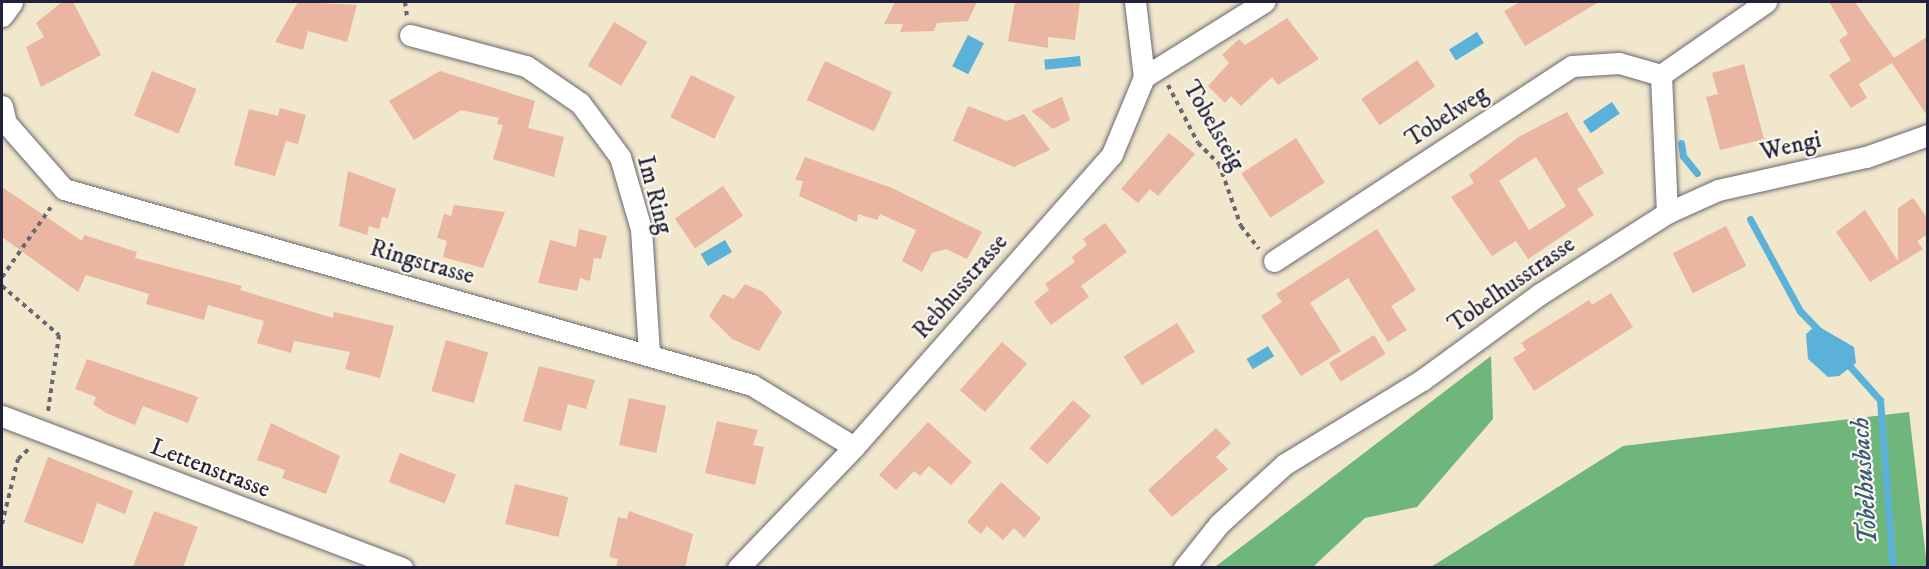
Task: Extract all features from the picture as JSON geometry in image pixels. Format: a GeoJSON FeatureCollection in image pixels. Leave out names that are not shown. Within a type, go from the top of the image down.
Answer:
{"type":"FeatureCollection","features":[{"type":"Feature","properties":{"kind":"street"},"geometry":{"type":"LineString","coordinates":[[2,16],[12,2]]}},
{"type":"Feature","properties":{"kind":"street","name":"Rebhusstrasse"},"geometry":{"type":"LineString","coordinates":[[738,567],[854,447],[1112,154],[1152,72],[1135,2]]}},
{"type":"Feature","properties":{"kind":"street"},"geometry":{"type":"LineString","coordinates":[[1152,72],[1264,2]]}},
{"type":"Feature","properties":{"kind":"street"},"geometry":{"type":"LineString","coordinates":[[1667,213],[1661,75],[1766,2]]}},
{"type":"Feature","properties":{"kind":"street","name":"Im Ring"},"geometry":{"type":"LineString","coordinates":[[410,34],[526,66],[580,103],[620,157],[641,229],[649,352]]}},
{"type":"Feature","properties":{"kind":"street","name":"Tobelweg"},"geometry":{"type":"LineString","coordinates":[[1274,261],[1572,66],[1619,63],[1661,75]]}},
{"type":"Feature","properties":{"kind":"street"},"geometry":{"type":"LineString","coordinates":[[2,106],[6,123],[64,189]]}},
{"type":"Feature","properties":{"kind":"street","name":"Wengi"},"geometry":{"type":"LineString","coordinates":[[1667,213],[1718,190],[1866,157],[1928,135]]}},
{"type":"Feature","properties":{"kind":"street","name":"Ringstrasse"},"geometry":{"type":"LineString","coordinates":[[64,189],[649,352],[752,385],[854,447]]}},
{"type":"Feature","properties":{"kind":"street","name":"Tobelhusstrasse"},"geometry":{"type":"LineString","coordinates":[[1184,567],[1219,524],[1285,464],[1422,380],[1540,294],[1667,213]]}},
{"type":"Feature","properties":{"kind":"street","name":"Lettenstrasse"},"geometry":{"type":"LineString","coordinates":[[2,416],[402,567]]}},
{"type":"Feature","properties":{"kind":"path","name":"Tobelsteig"},"geometry":{"type":"LineString","coordinates":[[1152,72],[1198,143],[1219,164],[1241,226],[1274,261]]}},
{"type":"Feature","properties":{"kind":"path"},"geometry":{"type":"LineString","coordinates":[[2,277],[64,189]]}},
{"type":"Feature","properties":{"kind":"path"},"geometry":{"type":"LineString","coordinates":[[2,286],[59,335],[45,434],[18,459],[2,524]]}},
{"type":"Feature","properties":{"kind":"green space"},"geometry":{"type":"Polygon","coordinates":[[[1491,356],[1493,419],[1417,507],[1365,518],[1313,567],[1215,567],[1491,356]]]}},
{"type":"Feature","properties":{"kind":"green space"},"geometry":{"type":"Polygon","coordinates":[[[1909,412],[1927,567],[1431,567],[1623,446],[1909,412]]]}},
{"type":"Feature","properties":{"kind":"water"},"geometry":{"type":"Polygon","coordinates":[[[1477,32],[1484,43],[1456,61],[1449,49],[1477,32]]]}},
{"type":"Feature","properties":{"kind":"water"},"geometry":{"type":"Polygon","coordinates":[[[968,35],[984,43],[968,74],[952,66],[968,35]]]}},
{"type":"Feature","properties":{"kind":"water"},"geometry":{"type":"Polygon","coordinates":[[[1080,56],[1081,66],[1045,70],[1044,60],[1080,56]]]}},
{"type":"Feature","properties":{"kind":"water"},"geometry":{"type":"Polygon","coordinates":[[[1612,102],[1620,114],[1591,133],[1583,122],[1612,102]]]}},
{"type":"Feature","properties":{"kind":"water"},"geometry":{"type":"Polygon","coordinates":[[[725,240],[732,252],[708,266],[701,254],[725,240]]]}},
{"type":"Feature","properties":{"kind":"water"},"geometry":{"type":"Polygon","coordinates":[[[1816,325],[1854,347],[1856,363],[1839,376],[1828,377],[1808,359],[1806,334],[1816,325]]]}},
{"type":"Feature","properties":{"kind":"water"},"geometry":{"type":"Polygon","coordinates":[[[1268,346],[1274,356],[1253,369],[1247,359],[1268,346]]]}},
{"type":"Feature","properties":{"kind":"building"},"geometry":{"type":"Polygon","coordinates":[[[62,2],[73,2],[101,55],[41,87],[26,47],[44,37],[36,23],[62,2]]]}},
{"type":"Feature","properties":{"kind":"building"},"geometry":{"type":"Polygon","coordinates":[[[298,2],[357,5],[347,42],[308,31],[303,50],[275,42],[298,2]]]}},
{"type":"Feature","properties":{"kind":"building"},"geometry":{"type":"Polygon","coordinates":[[[895,2],[977,2],[968,21],[937,23],[934,31],[900,32],[903,24],[884,24],[895,2]]]}},
{"type":"Feature","properties":{"kind":"building"},"geometry":{"type":"Polygon","coordinates":[[[1015,2],[1080,2],[1075,40],[1048,37],[1048,48],[1008,41],[1015,2]]]}},
{"type":"Feature","properties":{"kind":"building"},"geometry":{"type":"Polygon","coordinates":[[[1520,2],[1599,2],[1525,46],[1504,11],[1520,2]]]}},
{"type":"Feature","properties":{"kind":"building"},"geometry":{"type":"Polygon","coordinates":[[[1829,2],[1855,2],[1894,58],[1928,36],[1928,117],[1892,63],[1859,84],[1867,98],[1851,108],[1829,75],[1851,60],[1839,40],[1848,34],[1829,2]]]}},
{"type":"Feature","properties":{"kind":"building"},"geometry":{"type":"Polygon","coordinates":[[[1287,18],[1319,59],[1278,85],[1272,77],[1241,106],[1231,96],[1225,103],[1208,86],[1229,63],[1222,55],[1239,39],[1245,45],[1287,18]]]}},
{"type":"Feature","properties":{"kind":"building"},"geometry":{"type":"Polygon","coordinates":[[[614,22],[647,42],[621,86],[588,66],[614,22]]]}},
{"type":"Feature","properties":{"kind":"building"},"geometry":{"type":"Polygon","coordinates":[[[1417,60],[1435,86],[1380,125],[1361,99],[1417,60]]]}},
{"type":"Feature","properties":{"kind":"building"},"geometry":{"type":"Polygon","coordinates":[[[825,61],[892,92],[874,131],[807,100],[825,61]]]}},
{"type":"Feature","properties":{"kind":"building"},"geometry":{"type":"Polygon","coordinates":[[[1744,64],[1764,139],[1720,150],[1706,97],[1718,94],[1712,73],[1744,64]]]}},
{"type":"Feature","properties":{"kind":"building"},"geometry":{"type":"Polygon","coordinates":[[[152,71],[197,89],[179,133],[134,116],[152,71]]]}},
{"type":"Feature","properties":{"kind":"building"},"geometry":{"type":"Polygon","coordinates":[[[440,71],[535,101],[528,128],[564,137],[554,177],[493,159],[503,125],[497,124],[499,118],[461,110],[414,140],[389,101],[440,71]]]}},
{"type":"Feature","properties":{"kind":"building"},"geometry":{"type":"Polygon","coordinates":[[[691,75],[735,96],[714,139],[670,117],[691,75]]]}},
{"type":"Feature","properties":{"kind":"building"},"geometry":{"type":"Polygon","coordinates":[[[1062,97],[1070,120],[1053,129],[1031,111],[1062,97]]]}},
{"type":"Feature","properties":{"kind":"building"},"geometry":{"type":"Polygon","coordinates":[[[968,106],[1007,121],[1024,114],[1050,150],[1014,167],[953,141],[968,106]]]}},
{"type":"Feature","properties":{"kind":"building"},"geometry":{"type":"Polygon","coordinates":[[[280,108],[306,115],[298,144],[286,141],[275,176],[234,165],[249,109],[278,116],[280,108]]]}},
{"type":"Feature","properties":{"kind":"building"},"geometry":{"type":"Polygon","coordinates":[[[1567,112],[1604,173],[1577,189],[1594,215],[1528,259],[1516,241],[1492,256],[1451,197],[1474,183],[1469,175],[1520,136],[1567,112]],[[1536,157],[1499,181],[1529,230],[1566,206],[1536,157]]]}},
{"type":"Feature","properties":{"kind":"building"},"geometry":{"type":"Polygon","coordinates":[[[1169,133],[1195,154],[1158,196],[1150,189],[1138,203],[1121,189],[1169,133]]]}},
{"type":"Feature","properties":{"kind":"building"},"geometry":{"type":"Polygon","coordinates":[[[1296,138],[1325,182],[1270,218],[1241,173],[1296,138]]]}},
{"type":"Feature","properties":{"kind":"building"},"geometry":{"type":"Polygon","coordinates":[[[805,157],[892,188],[982,232],[967,259],[946,249],[932,253],[922,272],[902,261],[916,230],[880,214],[877,220],[858,214],[857,222],[799,196],[803,181],[795,180],[805,157]]]}},
{"type":"Feature","properties":{"kind":"building"},"geometry":{"type":"Polygon","coordinates":[[[348,171],[396,189],[388,218],[382,217],[379,229],[369,226],[367,235],[339,226],[348,171]]]}},
{"type":"Feature","properties":{"kind":"building"},"geometry":{"type":"Polygon","coordinates":[[[723,186],[743,216],[695,248],[675,218],[723,186]]]}},
{"type":"Feature","properties":{"kind":"building"},"geometry":{"type":"Polygon","coordinates":[[[2,187],[82,241],[84,235],[137,252],[135,258],[242,286],[240,290],[333,318],[334,312],[394,326],[380,378],[345,369],[350,352],[294,341],[291,353],[257,343],[264,321],[208,305],[204,320],[146,304],[149,294],[86,275],[78,292],[2,237],[2,187]]]}},
{"type":"Feature","properties":{"kind":"building"},"geometry":{"type":"Polygon","coordinates":[[[1913,198],[1928,219],[1928,234],[1917,241],[1923,249],[1870,282],[1836,232],[1865,210],[1898,261],[1898,208],[1913,198]]]}},
{"type":"Feature","properties":{"kind":"building"},"geometry":{"type":"Polygon","coordinates":[[[454,205],[505,212],[483,268],[443,257],[447,241],[437,238],[444,214],[451,216],[454,205]]]}},
{"type":"Feature","properties":{"kind":"building"},"geometry":{"type":"Polygon","coordinates":[[[1105,223],[1127,252],[1081,286],[1089,297],[1051,325],[1034,302],[1049,290],[1045,284],[1075,262],[1072,257],[1087,245],[1083,239],[1105,223]]]}},
{"type":"Feature","properties":{"kind":"building"},"geometry":{"type":"Polygon","coordinates":[[[1726,226],[1746,266],[1693,293],[1673,253],[1726,226]]]}},
{"type":"Feature","properties":{"kind":"building"},"geometry":{"type":"Polygon","coordinates":[[[579,229],[607,236],[601,259],[594,258],[590,281],[580,278],[577,291],[538,283],[550,240],[576,247],[579,229]]]}},
{"type":"Feature","properties":{"kind":"building"},"geometry":{"type":"Polygon","coordinates":[[[1377,229],[1416,290],[1391,306],[1407,330],[1388,342],[1348,278],[1310,303],[1341,351],[1301,376],[1261,316],[1282,302],[1276,294],[1377,229]]]}},
{"type":"Feature","properties":{"kind":"building"},"geometry":{"type":"Polygon","coordinates":[[[745,284],[763,292],[782,312],[759,351],[732,339],[709,316],[723,294],[734,299],[745,284]]]}},
{"type":"Feature","properties":{"kind":"building"},"geometry":{"type":"Polygon","coordinates":[[[1611,293],[1633,327],[1534,391],[1513,358],[1526,350],[1521,343],[1589,300],[1592,305],[1611,293]]]}},
{"type":"Feature","properties":{"kind":"building"},"geometry":{"type":"Polygon","coordinates":[[[1177,323],[1195,352],[1142,385],[1124,356],[1177,323]]]}},
{"type":"Feature","properties":{"kind":"building"},"geometry":{"type":"Polygon","coordinates":[[[1374,335],[1386,354],[1341,382],[1329,363],[1374,335]]]}},
{"type":"Feature","properties":{"kind":"building"},"geometry":{"type":"Polygon","coordinates":[[[446,340],[488,352],[474,403],[431,391],[446,340]]]}},
{"type":"Feature","properties":{"kind":"building"},"geometry":{"type":"Polygon","coordinates":[[[1002,342],[1027,364],[985,412],[960,390],[1002,342]]]}},
{"type":"Feature","properties":{"kind":"building"},"geometry":{"type":"Polygon","coordinates":[[[87,359],[198,397],[188,423],[143,406],[135,425],[106,413],[93,404],[96,397],[75,389],[87,359]]]}},
{"type":"Feature","properties":{"kind":"building"},"geometry":{"type":"Polygon","coordinates":[[[539,366],[595,380],[586,409],[568,404],[561,431],[523,421],[539,366]]]}},
{"type":"Feature","properties":{"kind":"building"},"geometry":{"type":"Polygon","coordinates":[[[629,398],[666,406],[656,453],[619,445],[629,398]]]}},
{"type":"Feature","properties":{"kind":"building"},"geometry":{"type":"Polygon","coordinates":[[[1073,400],[1091,416],[1047,464],[1030,448],[1073,400]]]}},
{"type":"Feature","properties":{"kind":"building"},"geometry":{"type":"Polygon","coordinates":[[[717,421],[758,430],[753,445],[764,447],[755,485],[705,473],[717,421]]]}},
{"type":"Feature","properties":{"kind":"building"},"geometry":{"type":"Polygon","coordinates":[[[928,422],[972,462],[951,485],[929,466],[920,476],[914,471],[896,490],[879,475],[928,422]]]}},
{"type":"Feature","properties":{"kind":"building"},"geometry":{"type":"Polygon","coordinates":[[[271,423],[340,456],[326,494],[282,478],[285,470],[257,460],[271,423]]]}},
{"type":"Feature","properties":{"kind":"building"},"geometry":{"type":"Polygon","coordinates":[[[1216,428],[1231,443],[1216,457],[1228,469],[1172,517],[1148,490],[1216,428]]]}},
{"type":"Feature","properties":{"kind":"building"},"geometry":{"type":"Polygon","coordinates":[[[400,453],[456,475],[445,503],[389,482],[400,453]]]}},
{"type":"Feature","properties":{"kind":"building"},"geometry":{"type":"Polygon","coordinates":[[[48,457],[133,491],[125,514],[97,503],[83,544],[24,522],[48,457]]]}},
{"type":"Feature","properties":{"kind":"building"},"geometry":{"type":"Polygon","coordinates":[[[1001,482],[1041,518],[1024,538],[1014,528],[1003,540],[987,526],[981,534],[967,522],[1001,482]]]}},
{"type":"Feature","properties":{"kind":"building"},"geometry":{"type":"Polygon","coordinates":[[[515,484],[568,497],[558,537],[505,524],[515,484]]]}},
{"type":"Feature","properties":{"kind":"building"},"geometry":{"type":"Polygon","coordinates":[[[154,511],[198,527],[183,567],[133,567],[154,511]]]}},
{"type":"Feature","properties":{"kind":"building"},"geometry":{"type":"Polygon","coordinates":[[[629,511],[693,534],[685,567],[616,567],[618,559],[609,557],[618,517],[627,519],[629,511]]]}},
{"type":"Feature","properties":{"kind":"waterway","name":"Tobelhusbach"},"geometry":{"type":"LineString","coordinates":[[1681,143],[1683,156],[1697,173]]}},
{"type":"Feature","properties":{"kind":"waterway","name":"Tobelhusbach"},"geometry":{"type":"LineString","coordinates":[[1750,219],[1800,311],[1819,331]]}},
{"type":"Feature","properties":{"kind":"waterway","name":"Tobelhusbach"},"geometry":{"type":"LineString","coordinates":[[1846,362],[1880,400],[1893,568]]}}]}
